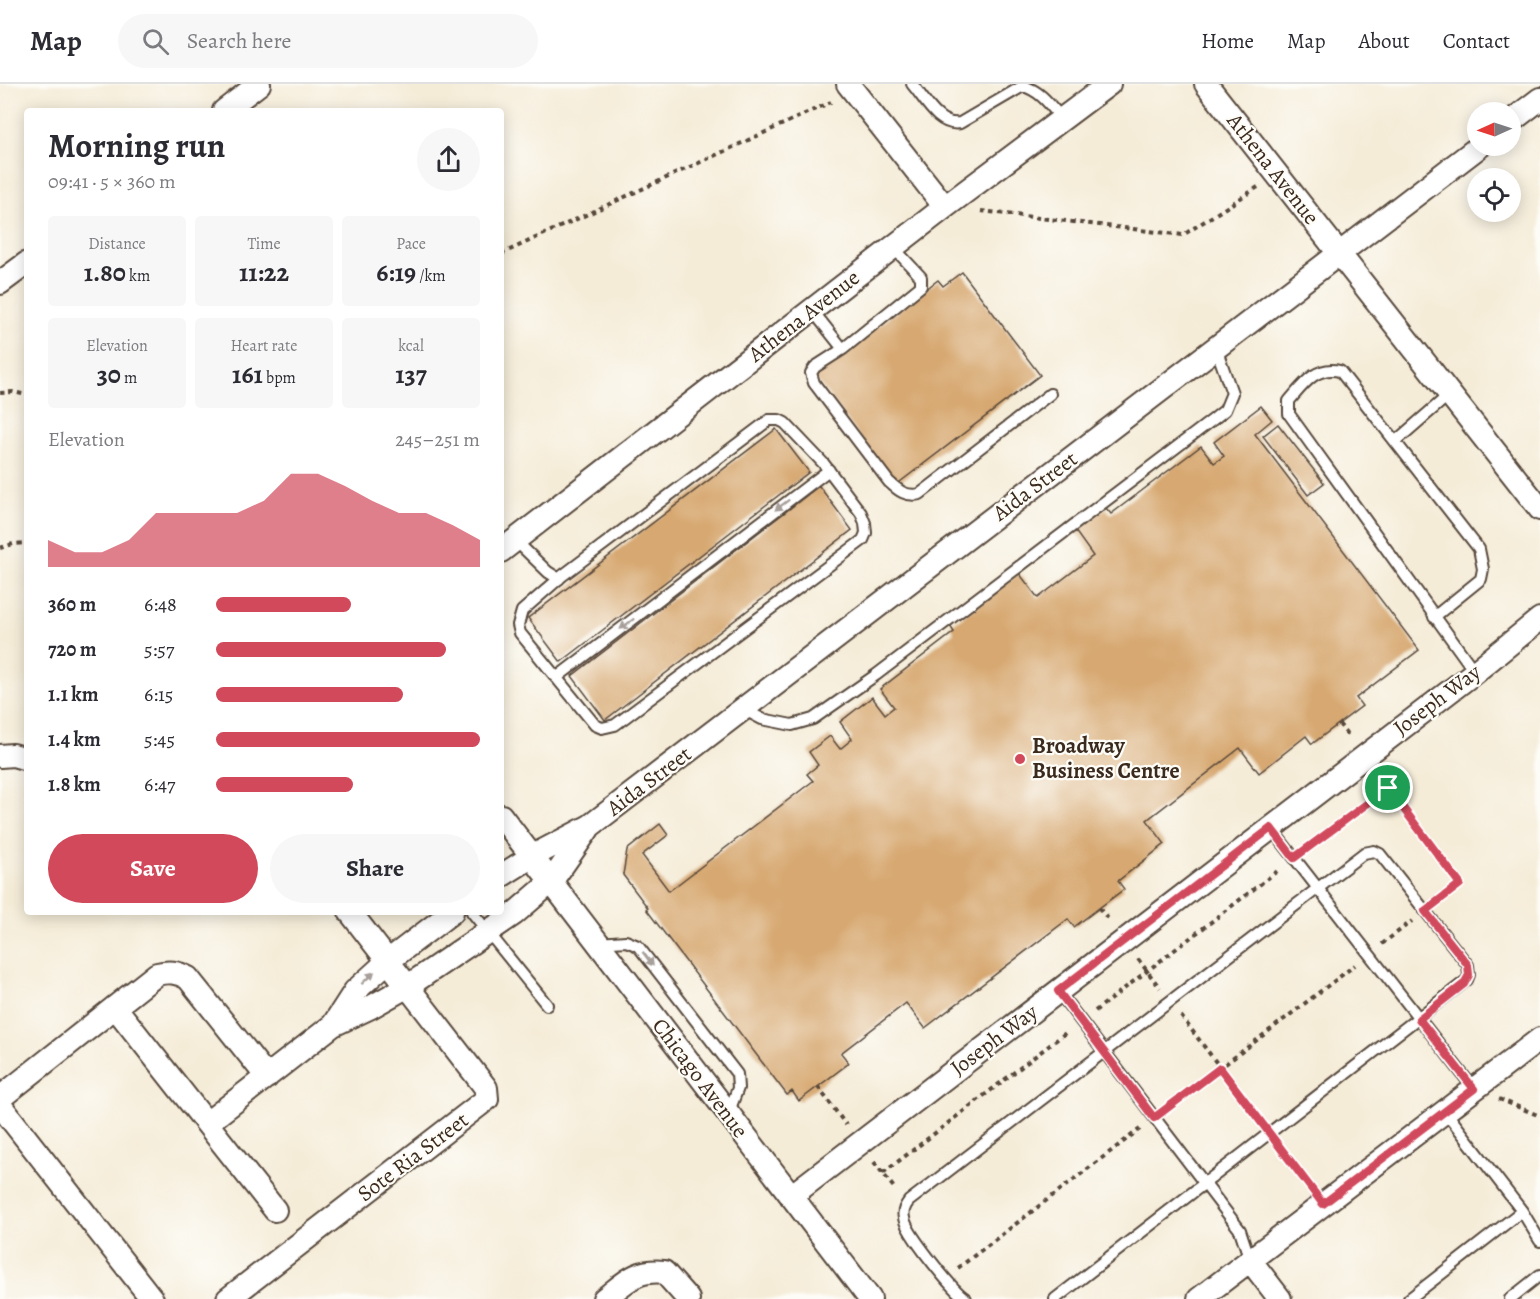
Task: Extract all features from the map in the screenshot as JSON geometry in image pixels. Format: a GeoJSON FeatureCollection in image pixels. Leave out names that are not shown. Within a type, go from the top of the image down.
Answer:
{"type":"FeatureCollection","features":[{"type":"Feature","properties":{"kind":"street"},"geometry":{"type":"LineString","coordinates":[[228,108],[259,84]]}},
{"type":"Feature","properties":{"kind":"street","name":"Athena Avenue"},"geometry":{"type":"LineString","coordinates":[[508,546],[945,207],[1109,84]]}},
{"type":"Feature","properties":{"kind":"street","name":"Athena Avenue"},"geometry":{"type":"LineString","coordinates":[[1206,84],[1339,253]]}},
{"type":"Feature","properties":{"kind":"street"},"geometry":{"type":"LineString","coordinates":[[855,86],[945,207]]}},
{"type":"Feature","properties":{"kind":"street"},"geometry":{"type":"LineString","coordinates":[[1521,114],[1540,99]]}},
{"type":"Feature","properties":{"kind":"street","name":"Aida Street"},"geometry":{"type":"LineString","coordinates":[[531,856],[590,826],[1467,156]]}},
{"type":"Feature","properties":{"kind":"street"},"geometry":{"type":"LineString","coordinates":[[1339,253],[1540,509]]}},
{"type":"Feature","properties":{"kind":"street"},"geometry":{"type":"LineString","coordinates":[[0,283],[24,265]]}},
{"type":"Feature","properties":{"kind":"street","name":"Joseph Way"},"geometry":{"type":"LineString","coordinates":[[790,1196],[1540,619]]}},
{"type":"Feature","properties":{"kind":"street"},"geometry":{"type":"LineString","coordinates":[[0,756],[13,755],[24,758]]}},
{"type":"Feature","properties":{"kind":"street","name":"Chicago Avenue"},"geometry":{"type":"LineString","coordinates":[[504,820],[870,1299]]}},
{"type":"Feature","properties":{"kind":"street","name":"Aida Street"},"geometry":{"type":"LineString","coordinates":[[551,882],[590,826]]}},
{"type":"Feature","properties":{"kind":"street"},"geometry":{"type":"LineString","coordinates":[[504,874],[531,856]]}},
{"type":"Feature","properties":{"kind":"street"},"geometry":{"type":"LineString","coordinates":[[207,1123],[333,1025],[408,987],[514,914],[551,882]]}},
{"type":"Feature","properties":{"kind":"street","name":"Sote Ria Street"},"geometry":{"type":"LineString","coordinates":[[228,1299],[487,1099],[486,1088],[352,915]]}},
{"type":"Feature","properties":{"kind":"street"},"geometry":{"type":"LineString","coordinates":[[333,1025],[355,991],[388,961],[448,915]]}},
{"type":"Feature","properties":{"kind":"street"},"geometry":{"type":"LineString","coordinates":[[0,1098],[157,974],[173,972],[188,978],[267,1077]]}},
{"type":"Feature","properties":{"kind":"street"},"geometry":{"type":"LineString","coordinates":[[115,1007],[276,1210]]}},
{"type":"Feature","properties":{"kind":"street"},"geometry":{"type":"LineString","coordinates":[[1199,1299],[1540,1039]]}},
{"type":"Feature","properties":{"kind":"street"},"geometry":{"type":"LineString","coordinates":[[0,1105],[152,1299]]}},
{"type":"Feature","properties":{"kind":"street"},"geometry":{"type":"LineString","coordinates":[[1250,1260],[1280,1299]]}},
{"type":"Feature","properties":{"kind":"street"},"geometry":{"type":"LineString","coordinates":[[604,1299],[633,1276],[642,1272],[654,1271],[664,1272],[688,1299]]}},
{"type":"Feature","properties":{"kind":"lane"},"geometry":{"type":"LineString","coordinates":[[912,84],[940,118],[949,124],[960,123],[1023,86],[1042,95],[1062,119]]}},
{"type":"Feature","properties":{"kind":"lane"},"geometry":{"type":"LineString","coordinates":[[893,247],[921,277],[921,286],[843,349],[812,369],[811,373],[814,383],[889,482],[898,490],[909,495],[920,494],[1050,394]]}},
{"type":"Feature","properties":{"kind":"lane"},"geometry":{"type":"LineString","coordinates":[[812,310],[843,349]]}},
{"type":"Feature","properties":{"kind":"lane"},"geometry":{"type":"LineString","coordinates":[[743,709],[762,719],[792,725],[813,719],[876,675],[1220,414],[1225,410],[1232,393],[1216,348]]}},
{"type":"Feature","properties":{"kind":"lane"},"geometry":{"type":"LineString","coordinates":[[1434,616],[1481,579],[1482,558],[1474,540],[1340,371],[1325,369],[1316,373],[1289,402],[1288,414],[1474,672]]}},
{"type":"Feature","properties":{"kind":"lane"},"geometry":{"type":"LineString","coordinates":[[1396,441],[1450,394]]}},
{"type":"Feature","properties":{"kind":"lane"},"geometry":{"type":"LineString","coordinates":[[769,420],[779,420],[785,423],[829,470],[861,513],[865,523],[866,533],[863,540],[847,554],[615,725],[602,728],[595,725],[520,633],[518,625],[522,611],[559,579],[769,420]]}},
{"type":"Feature","properties":{"kind":"lane"},"geometry":{"type":"LineString","coordinates":[[556,678],[829,470]]}},
{"type":"Feature","properties":{"kind":"lane"},"geometry":{"type":"LineString","coordinates":[[508,546],[559,579]]}},
{"type":"Feature","properties":{"kind":"lane"},"geometry":{"type":"LineString","coordinates":[[1271,828],[1474,1089]]}},
{"type":"Feature","properties":{"kind":"lane"},"geometry":{"type":"LineString","coordinates":[[966,1299],[952,1289],[904,1221],[904,1207],[909,1201],[1364,853],[1374,851],[1380,854],[1468,965],[1469,975],[1464,984],[1055,1299]]}},
{"type":"Feature","properties":{"kind":"lane"},"geometry":{"type":"LineString","coordinates":[[474,915],[547,1005]]}},
{"type":"Feature","properties":{"kind":"lane"},"geometry":{"type":"LineString","coordinates":[[597,943],[626,941],[638,946],[737,1074],[738,1088],[728,1114]]}},
{"type":"Feature","properties":{"kind":"lane"},"geometry":{"type":"LineString","coordinates":[[1058,991],[1240,1230],[1250,1260]]}},
{"type":"Feature","properties":{"kind":"lane"},"geometry":{"type":"LineString","coordinates":[[1445,1111],[1522,1211],[1540,1230]]}},
{"type":"Feature","properties":{"kind":"lane"},"geometry":{"type":"LineString","coordinates":[[1522,1211],[1540,1241]]}},
{"type":"Feature","properties":{"kind":"lane"},"geometry":{"type":"LineString","coordinates":[[1409,1299],[1522,1211]]}},
{"type":"Feature","properties":{"kind":"lane"},"geometry":{"type":"LineString","coordinates":[[1510,1299],[1540,1275]]}},
{"type":"Feature","properties":{"kind":"path"},"geometry":{"type":"LineString","coordinates":[[504,253],[855,86]]}},
{"type":"Feature","properties":{"kind":"path"},"geometry":{"type":"LineString","coordinates":[[945,207],[1183,236],[1277,174]]}},
{"type":"Feature","properties":{"kind":"path"},"geometry":{"type":"LineString","coordinates":[[0,393],[24,394]]}},
{"type":"Feature","properties":{"kind":"path"},"geometry":{"type":"LineString","coordinates":[[0,548],[24,543]]}},
{"type":"Feature","properties":{"kind":"path"},"geometry":{"type":"LineString","coordinates":[[883,1173],[1388,788],[1460,884],[945,1278]]}},
{"type":"Feature","properties":{"kind":"path"},"geometry":{"type":"LineString","coordinates":[[1099,908],[1323,1204]]}},
{"type":"Feature","properties":{"kind":"path"},"geometry":{"type":"LineString","coordinates":[[1474,1089],[1540,1116]]}},
{"type":"Feature","properties":{"kind":"building"},"geometry":{"type":"Polygon","coordinates":[[[962,272],[1040,375],[896,485],[813,375],[938,280],[943,286],[962,272]]]}},
{"type":"Feature","properties":{"kind":"building","name":"Broadway Business Centre"},"geometry":{"type":"Polygon","coordinates":[[[1261,406],[1272,420],[1255,434],[1419,650],[1356,698],[1362,706],[1312,744],[1306,736],[1259,773],[1240,748],[1147,820],[1165,844],[1118,881],[1124,889],[1074,927],[1068,919],[925,1028],[906,1003],[841,1053],[849,1063],[799,1101],[792,1091],[787,1095],[646,909],[648,908],[623,875],[627,850],[660,824],[668,835],[642,855],[669,891],[813,781],[807,774],[818,765],[809,752],[830,736],[840,749],[852,739],[840,722],[872,697],[885,714],[894,707],[880,689],[954,632],[950,626],[1019,573],[1038,598],[1093,556],[1075,531],[1106,508],[1111,514],[1201,446],[1214,463],[1224,456],[1214,442],[1261,406]]]}},
{"type":"Feature","properties":{"kind":"building"},"geometry":{"type":"Polygon","coordinates":[[[1278,424],[1324,483],[1308,495],[1263,436],[1278,424]]]}},
{"type":"Feature","properties":{"kind":"building"},"geometry":{"type":"Polygon","coordinates":[[[776,429],[809,472],[561,662],[528,618],[776,429]]]}},
{"type":"Feature","properties":{"kind":"building"},"geometry":{"type":"Polygon","coordinates":[[[819,486],[852,530],[605,720],[572,676],[819,486]]]}},
{"type":"Feature","properties":{"kind":"place","name":"Broadway Business Centre"},"geometry":{"type":"Point","coordinates":[1020,759]}},
{"type":"Feature","properties":{"kind":"route"},"geometry":{"type":"LineString","coordinates":[[1388,788],[1460,884],[1425,911],[1468,965],[1469,975],[1464,984],[1419,1019],[1474,1089],[1323,1204],[1220,1068],[1154,1118],[1058,991],[1271,828],[1294,858],[1388,788]]}}]}
